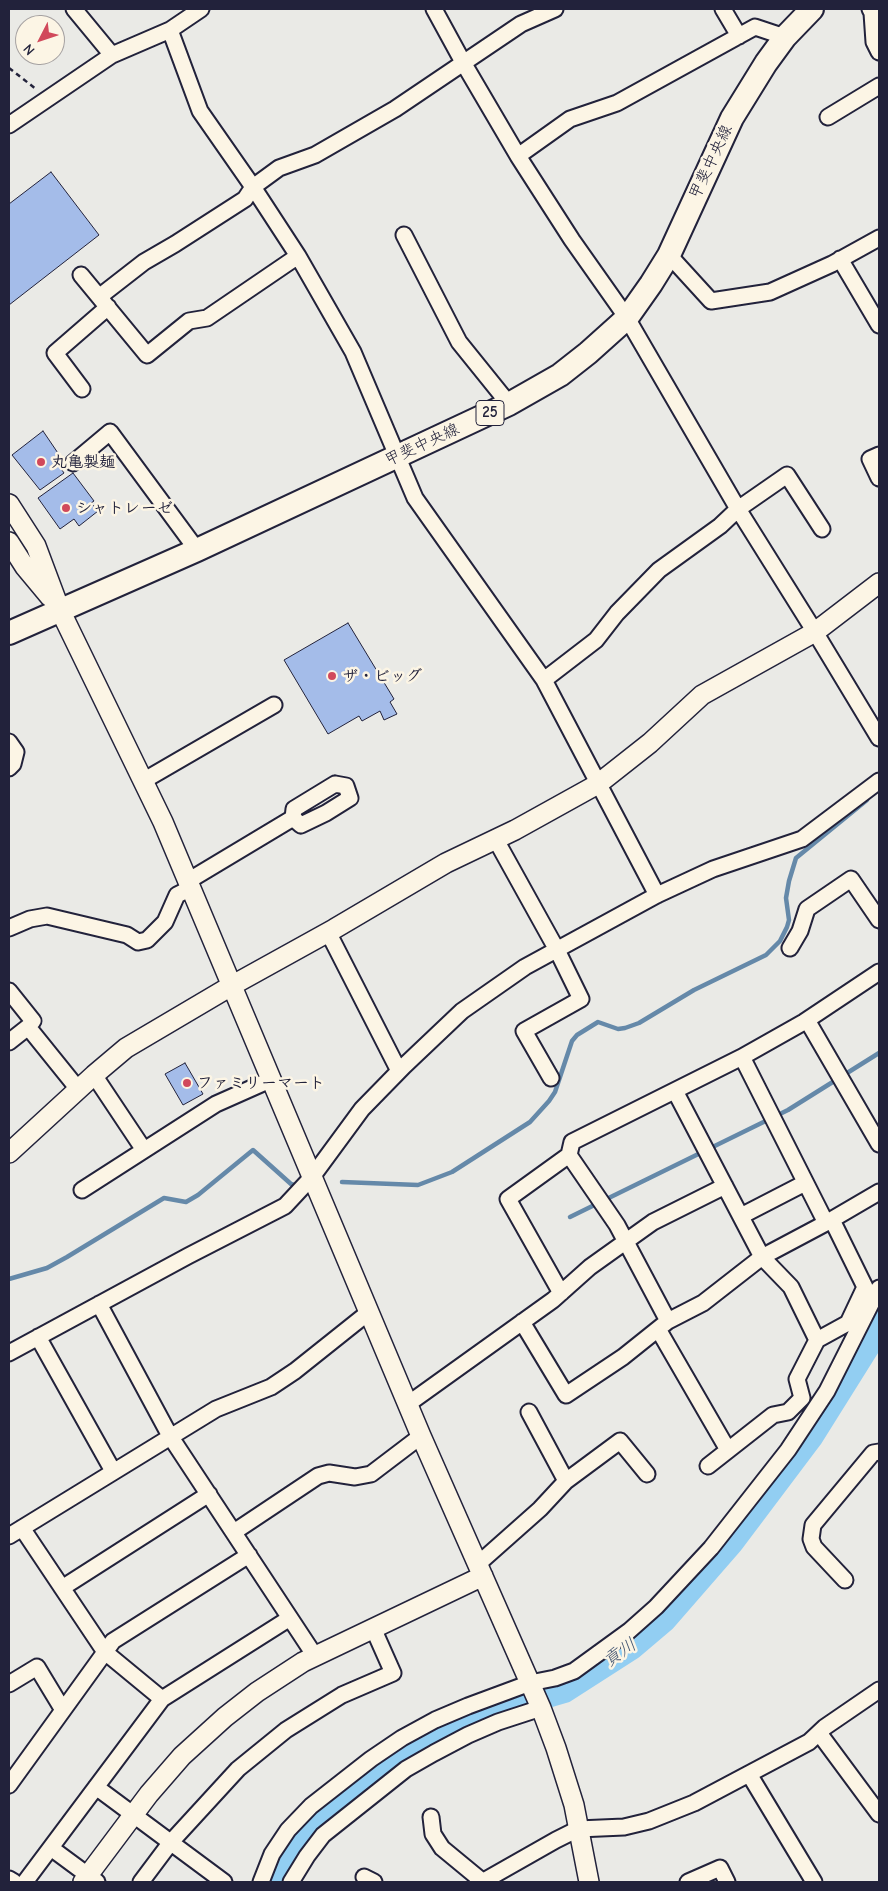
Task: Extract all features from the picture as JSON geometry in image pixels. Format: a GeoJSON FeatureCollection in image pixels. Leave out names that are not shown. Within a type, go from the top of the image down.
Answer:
{"type":"FeatureCollection","features":[{"type":"Feature","properties":{"kind":"main road","name":"甲斐中央線"},"geometry":{"type":"LineString","coordinates":[[9,633],[197,550],[509,404],[560,375],[627,318],[669,255],[732,118],[785,36],[812,9]]}},
{"type":"Feature","properties":{"kind":"street"},"geometry":{"type":"LineString","coordinates":[[74,9],[112,55]]}},
{"type":"Feature","properties":{"kind":"street"},"geometry":{"type":"LineString","coordinates":[[9,125],[112,55],[170,30],[201,9]]}},
{"type":"Feature","properties":{"kind":"street"},"geometry":{"type":"LineString","coordinates":[[434,9],[518,156],[572,240],[627,318],[738,509],[879,738]]}},
{"type":"Feature","properties":{"kind":"street"},"geometry":{"type":"LineString","coordinates":[[82,389],[55,353],[144,262],[176,244],[245,199],[254,187],[279,168],[315,156],[395,109],[521,24],[555,9]]}},
{"type":"Feature","properties":{"kind":"street"},"geometry":{"type":"LineString","coordinates":[[723,9],[739,36]]}},
{"type":"Feature","properties":{"kind":"street"},"geometry":{"type":"LineString","coordinates":[[870,9],[872,13],[874,42],[879,52]]}},
{"type":"Feature","properties":{"kind":"street"},"geometry":{"type":"LineString","coordinates":[[518,156],[570,119],[617,103],[755,27],[785,36]]}},
{"type":"Feature","properties":{"kind":"street"},"geometry":{"type":"LineString","coordinates":[[170,30],[200,111],[254,187],[298,256],[352,352],[415,498],[544,680],[657,895]]}},
{"type":"Feature","properties":{"kind":"street"},"geometry":{"type":"LineString","coordinates":[[828,118],[879,86]]}},
{"type":"Feature","properties":{"kind":"street"},"geometry":{"type":"LineString","coordinates":[[404,235],[459,342],[509,404]]}},
{"type":"Feature","properties":{"kind":"street"},"geometry":{"type":"LineString","coordinates":[[669,255],[711,300],[770,292],[840,259],[879,238]]}},
{"type":"Feature","properties":{"kind":"street"},"geometry":{"type":"LineString","coordinates":[[81,274],[146,355],[190,321],[208,318],[298,256]]}},
{"type":"Feature","properties":{"kind":"street"},"geometry":{"type":"LineString","coordinates":[[840,259],[879,326]]}},
{"type":"Feature","properties":{"kind":"street"},"geometry":{"type":"LineString","coordinates":[[73,463],[110,432],[197,550]]}},
{"type":"Feature","properties":{"kind":"street"},"geometry":{"type":"LineString","coordinates":[[879,455],[870,459],[879,478]]}},
{"type":"Feature","properties":{"kind":"street"},"geometry":{"type":"LineString","coordinates":[[544,680],[596,640],[617,613],[659,570],[720,526],[738,509],[787,475],[822,529]]}},
{"type":"Feature","properties":{"kind":"street"},"geometry":{"type":"LineString","coordinates":[[9,504],[36,546],[60,610],[163,822],[421,1436],[541,1708],[574,1805],[589,1882]]}},
{"type":"Feature","properties":{"kind":"street"},"geometry":{"type":"LineString","coordinates":[[9,542],[25,567],[60,610]]}},
{"type":"Feature","properties":{"kind":"street"},"geometry":{"type":"LineString","coordinates":[[9,1153],[78,1089],[126,1048],[446,864],[496,840],[598,784],[650,744],[702,695],[815,632],[879,583]]}},
{"type":"Feature","properties":{"kind":"street"},"geometry":{"type":"LineString","coordinates":[[143,782],[274,705]]}},
{"type":"Feature","properties":{"kind":"street"},"geometry":{"type":"LineString","coordinates":[[9,742],[16,752],[13,764],[9,768]]}},
{"type":"Feature","properties":{"kind":"street"},"geometry":{"type":"LineString","coordinates":[[9,1353],[285,1206],[312,1177],[362,1109],[399,1071],[462,1010],[525,967],[657,895],[713,869],[802,840],[879,781]]}},
{"type":"Feature","properties":{"kind":"street"},"geometry":{"type":"LineString","coordinates":[[9,928],[30,919],[48,916],[127,935],[138,942],[147,940],[165,922],[177,895],[190,884],[293,818]]}},
{"type":"Feature","properties":{"kind":"street"},"geometry":{"type":"LineString","coordinates":[[496,840],[582,999],[524,1031],[551,1078]]}},
{"type":"Feature","properties":{"kind":"street"},"geometry":{"type":"LineString","coordinates":[[790,948],[800,931],[807,909],[851,879],[879,920]]}},
{"type":"Feature","properties":{"kind":"street"},"geometry":{"type":"LineString","coordinates":[[328,932],[399,1071]]}},
{"type":"Feature","properties":{"kind":"street"},"geometry":{"type":"LineString","coordinates":[[561,1293],[508,1198],[569,1155],[572,1142],[742,1057],[807,1020],[879,972]]}},
{"type":"Feature","properties":{"kind":"street"},"geometry":{"type":"LineString","coordinates":[[9,991],[33,1021],[9,1042]]}},
{"type":"Feature","properties":{"kind":"street"},"geometry":{"type":"LineString","coordinates":[[807,1020],[879,1144]]}},
{"type":"Feature","properties":{"kind":"street"},"geometry":{"type":"LineString","coordinates":[[28,1027],[78,1089]]}},
{"type":"Feature","properties":{"kind":"street"},"geometry":{"type":"LineString","coordinates":[[708,1466],[773,1415],[788,1412],[802,1398],[797,1379],[817,1340],[848,1323],[865,1287],[829,1221],[805,1183],[742,1057]]}},
{"type":"Feature","properties":{"kind":"street"},"geometry":{"type":"LineString","coordinates":[[94,1075],[144,1150]]}},
{"type":"Feature","properties":{"kind":"street"},"geometry":{"type":"LineString","coordinates":[[82,1190],[216,1104],[270,1080]]}},
{"type":"Feature","properties":{"kind":"street"},"geometry":{"type":"LineString","coordinates":[[674,1091],[762,1257],[791,1287],[817,1340]]}},
{"type":"Feature","properties":{"kind":"street"},"geometry":{"type":"LineString","coordinates":[[569,1155],[607,1210],[626,1242],[663,1326],[728,1450]]}},
{"type":"Feature","properties":{"kind":"street"},"geometry":{"type":"LineString","coordinates":[[741,1216],[805,1183]]}},
{"type":"Feature","properties":{"kind":"street"},"geometry":{"type":"LineString","coordinates":[[408,1404],[561,1293],[590,1266],[654,1222],[725,1186]]}},
{"type":"Feature","properties":{"kind":"street"},"geometry":{"type":"LineString","coordinates":[[522,1322],[566,1395],[663,1326],[703,1303],[762,1257],[879,1192]]}},
{"type":"Feature","properties":{"kind":"street"},"geometry":{"type":"LineString","coordinates":[[262,1882],[272,1854],[288,1830],[311,1806],[371,1759],[402,1738],[435,1720],[574,1671],[629,1631],[680,1583],[712,1548],[807,1423],[826,1391],[879,1288]]}},
{"type":"Feature","properties":{"kind":"street"},"geometry":{"type":"LineString","coordinates":[[99,1304],[170,1436],[315,1656]]}},
{"type":"Feature","properties":{"kind":"street"},"geometry":{"type":"LineString","coordinates":[[9,1536],[216,1409],[271,1387],[295,1371],[369,1312]]}},
{"type":"Feature","properties":{"kind":"street"},"geometry":{"type":"LineString","coordinates":[[38,1337],[113,1471]]}},
{"type":"Feature","properties":{"kind":"street"},"geometry":{"type":"LineString","coordinates":[[530,1412],[566,1482]]}},
{"type":"Feature","properties":{"kind":"street"},"geometry":{"type":"LineString","coordinates":[[234,1532],[318,1476],[329,1473],[355,1477],[371,1474],[421,1436]]}},
{"type":"Feature","properties":{"kind":"street"},"geometry":{"type":"LineString","coordinates":[[50,1848],[89,1880],[133,1815],[182,1756],[225,1717],[265,1687],[315,1656],[373,1628],[480,1570],[566,1482],[620,1441],[647,1474]]}},
{"type":"Feature","properties":{"kind":"street"},"geometry":{"type":"LineString","coordinates":[[845,1580],[814,1547],[811,1539],[813,1525],[873,1453],[879,1452]]}},
{"type":"Feature","properties":{"kind":"street"},"geometry":{"type":"LineString","coordinates":[[62,1588],[209,1494]]}},
{"type":"Feature","properties":{"kind":"street"},"geometry":{"type":"LineString","coordinates":[[22,1528],[105,1652],[162,1699]]}},
{"type":"Feature","properties":{"kind":"street"},"geometry":{"type":"LineString","coordinates":[[9,1785],[113,1641],[249,1555]]}},
{"type":"Feature","properties":{"kind":"street"},"geometry":{"type":"LineString","coordinates":[[25,1882],[162,1699],[290,1618]]}},
{"type":"Feature","properties":{"kind":"street"},"geometry":{"type":"LineString","coordinates":[[141,1882],[171,1842],[238,1769],[286,1730],[342,1695],[392,1673],[373,1628]]}},
{"type":"Feature","properties":{"kind":"street"},"geometry":{"type":"LineString","coordinates":[[9,1684],[37,1667],[63,1710]]}},
{"type":"Feature","properties":{"kind":"street"},"geometry":{"type":"LineString","coordinates":[[431,1817],[433,1834],[442,1848],[482,1882],[578,1829],[624,1827],[649,1821],[694,1803],[809,1742],[879,1690]]}},
{"type":"Feature","properties":{"kind":"street"},"geometry":{"type":"LineString","coordinates":[[291,1882],[323,1835],[406,1770],[468,1735],[498,1722],[541,1708]]}},
{"type":"Feature","properties":{"kind":"street"},"geometry":{"type":"LineString","coordinates":[[819,1733],[879,1814]]}},
{"type":"Feature","properties":{"kind":"street"},"geometry":{"type":"LineString","coordinates":[[748,1774],[814,1882]]}},
{"type":"Feature","properties":{"kind":"street"},"geometry":{"type":"LineString","coordinates":[[96,1787],[224,1882]]}},
{"type":"Feature","properties":{"kind":"street"},"geometry":{"type":"LineString","coordinates":[[688,1882],[720,1868],[727,1882]]}},
{"type":"Feature","properties":{"kind":"street"},"geometry":{"type":"LineString","coordinates":[[9,1879],[14,1882]]}},
{"type":"Feature","properties":{"kind":"path"},"geometry":{"type":"LineString","coordinates":[[9,68],[47,98]]}},
{"type":"Feature","properties":{"kind":"building"},"geometry":{"type":"Polygon","coordinates":[[[51,172],[99,235],[9,305],[9,204],[51,172]]]}},
{"type":"Feature","properties":{"kind":"building"},"geometry":{"type":"Polygon","coordinates":[[[43,431],[62,459],[57,463],[64,473],[40,490],[12,455],[43,431]]]}},
{"type":"Feature","properties":{"kind":"building"},"geometry":{"type":"Polygon","coordinates":[[[73,473],[94,501],[91,503],[98,511],[79,526],[74,519],[60,529],[38,498],[73,473]]]}},
{"type":"Feature","properties":{"kind":"building"},"geometry":{"type":"Polygon","coordinates":[[[348,623],[394,699],[390,702],[397,714],[384,720],[380,711],[362,721],[359,716],[328,734],[284,660],[348,623]]]}},
{"type":"Feature","properties":{"kind":"building"},"geometry":{"type":"Polygon","coordinates":[[[185,1063],[203,1094],[183,1105],[165,1074],[185,1063]]]}},
{"type":"Feature","properties":{"kind":"waterway"},"geometry":{"type":"LineString","coordinates":[[342,1182],[418,1185],[452,1172],[530,1122],[555,1092],[572,1041],[577,1035],[598,1022],[618,1029],[639,1023],[694,990],[766,955],[780,941],[787,927],[789,920],[786,898],[796,858],[867,800]]}},
{"type":"Feature","properties":{"kind":"waterway"},"geometry":{"type":"LineString","coordinates":[[570,1217],[788,1110],[879,1053]]}},
{"type":"Feature","properties":{"kind":"waterway"},"geometry":{"type":"LineString","coordinates":[[9,1279],[47,1268],[164,1198],[186,1202],[198,1195],[253,1150],[294,1185]]}},
{"type":"Feature","properties":{"kind":"waterway","name":"貢川"},"geometry":{"type":"LineString","coordinates":[[279,1882],[299,1845],[322,1816],[369,1777],[408,1749],[455,1722],[564,1690],[631,1647],[664,1619],[731,1542],[810,1437],[872,1338],[879,1321]]}},
{"type":"Feature","properties":{"kind":"place","name":"丸亀製麺"},"geometry":{"type":"Point","coordinates":[41,462]}},
{"type":"Feature","properties":{"kind":"place","name":"シャトレーゼ"},"geometry":{"type":"Point","coordinates":[66,508]}},
{"type":"Feature","properties":{"kind":"place","name":"ザ・ビッグ"},"geometry":{"type":"Point","coordinates":[332,676]}},
{"type":"Feature","properties":{"kind":"place","name":"ファミリーマート"},"geometry":{"type":"Point","coordinates":[187,1083]}}]}
